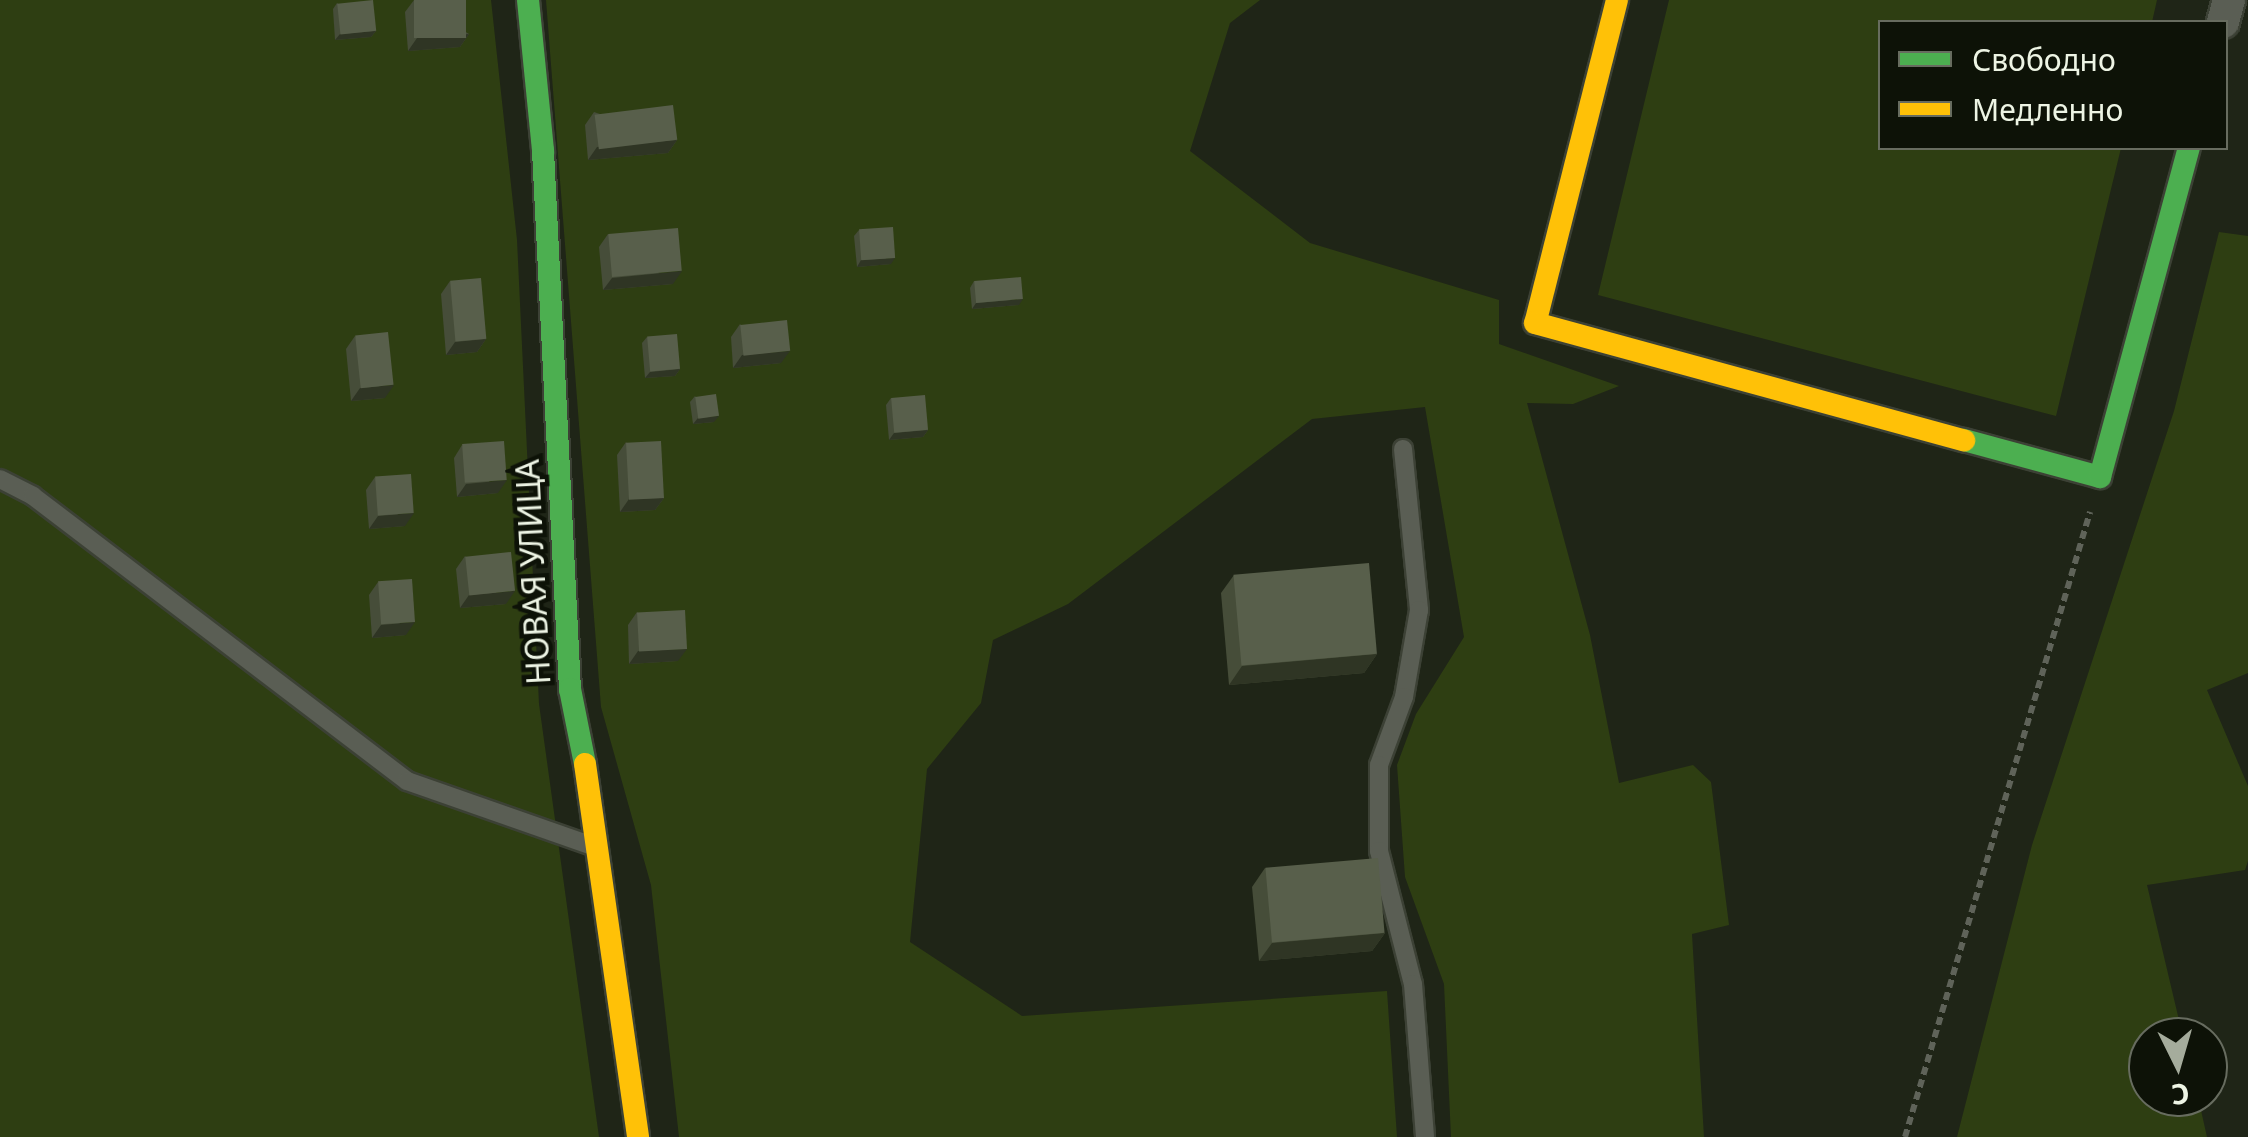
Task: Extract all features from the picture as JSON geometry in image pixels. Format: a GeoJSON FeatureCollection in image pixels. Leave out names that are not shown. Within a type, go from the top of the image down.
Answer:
{"type":"FeatureCollection","features":[{"type":"Feature","properties":{"kind":"street","name":"НОВАЯ УЛИЦА"},"geometry":{"type":"LineString","coordinates":[[528,0],[543,150],[570,689],[602,849],[638,1137]]}},
{"type":"Feature","properties":{"kind":"street"},"geometry":{"type":"LineString","coordinates":[[1617,0],[1536,323],[2100,477],[2188,150]]}},
{"type":"Feature","properties":{"kind":"lane"},"geometry":{"type":"LineString","coordinates":[[1403,449],[1419,610],[1404,698],[1379,765],[1379,851],[1413,984],[1426,1137]]}},
{"type":"Feature","properties":{"kind":"lane"},"geometry":{"type":"LineString","coordinates":[[0,479],[33,496],[407,781],[602,849]]}},
{"type":"Feature","properties":{"kind":"path"},"geometry":{"type":"LineString","coordinates":[[1905,1137],[2100,477]]}},
{"type":"Feature","properties":{"kind":"green space"},"geometry":{"type":"Polygon","coordinates":[[[0,0],[491,0],[517,240],[539,704],[599,1137],[0,1137],[0,0]]]}},
{"type":"Feature","properties":{"kind":"green space"},"geometry":{"type":"Polygon","coordinates":[[[546,0],[1260,0],[1230,23],[1190,151],[1310,243],[1499,300],[1499,344],[1619,386],[1573,404],[1527,403],[1590,635],[1619,783],[1693,765],[1711,782],[1729,925],[1692,934],[1704,1137],[1451,1137],[1444,984],[1405,877],[1397,765],[1416,714],[1464,637],[1425,407],[1312,419],[1068,604],[993,640],[981,703],[927,769],[910,942],[1022,1016],[1387,991],[1397,1137],[679,1137],[651,885],[601,707],[546,0]]]}},
{"type":"Feature","properties":{"kind":"green space"},"geometry":{"type":"Polygon","coordinates":[[[1669,0],[2157,0],[2152,20],[1878,20],[1878,150],[2121,150],[2056,416],[1598,295],[1669,0]]]}},
{"type":"Feature","properties":{"kind":"green space"},"geometry":{"type":"Polygon","coordinates":[[[2219,232],[2248,236],[2248,673],[2207,690],[2248,786],[2248,861],[2245,870],[2147,885],[2178,1017],[2128,1017],[2128,1117],[2202,1117],[2207,1137],[1957,1137],[2032,845],[2174,411],[2219,232]]]}},
{"type":"Feature","properties":{"kind":"building"},"geometry":{"type":"Polygon","coordinates":[[[373,0],[376,31],[340,35],[337,4],[373,0]]]}},
{"type":"Feature","properties":{"kind":"building"},"geometry":{"type":"Polygon","coordinates":[[[414,0],[466,0],[466,38],[414,38],[414,0]]]}},
{"type":"Feature","properties":{"kind":"building"},"geometry":{"type":"Polygon","coordinates":[[[673,105],[677,140],[599,149],[595,115],[673,105]]]}},
{"type":"Feature","properties":{"kind":"building"},"geometry":{"type":"Polygon","coordinates":[[[893,227],[895,258],[861,260],[859,229],[893,227]]]}},
{"type":"Feature","properties":{"kind":"building"},"geometry":{"type":"Polygon","coordinates":[[[678,228],[682,271],[612,277],[608,234],[678,228]]]}},
{"type":"Feature","properties":{"kind":"building"},"geometry":{"type":"Polygon","coordinates":[[[1021,277],[1023,299],[976,303],[974,281],[1021,277]]]}},
{"type":"Feature","properties":{"kind":"building"},"geometry":{"type":"Polygon","coordinates":[[[481,278],[486,339],[455,341],[450,281],[481,278]]]}},
{"type":"Feature","properties":{"kind":"building"},"geometry":{"type":"Polygon","coordinates":[[[787,320],[790,351],[743,356],[740,325],[787,320]]]}},
{"type":"Feature","properties":{"kind":"building"},"geometry":{"type":"Polygon","coordinates":[[[388,332],[394,385],[361,388],[355,335],[388,332]]]}},
{"type":"Feature","properties":{"kind":"building"},"geometry":{"type":"Polygon","coordinates":[[[677,334],[680,369],[650,371],[647,337],[677,334]]]}},
{"type":"Feature","properties":{"kind":"building"},"geometry":{"type":"Polygon","coordinates":[[[716,394],[719,416],[698,419],[695,397],[716,394]]]}},
{"type":"Feature","properties":{"kind":"building"},"geometry":{"type":"Polygon","coordinates":[[[925,395],[928,430],[894,433],[891,398],[925,395]]]}},
{"type":"Feature","properties":{"kind":"building"},"geometry":{"type":"Polygon","coordinates":[[[504,441],[507,480],[465,483],[462,444],[504,441]]]}},
{"type":"Feature","properties":{"kind":"building"},"geometry":{"type":"Polygon","coordinates":[[[661,441],[664,498],[629,500],[626,443],[661,441]]]}},
{"type":"Feature","properties":{"kind":"building"},"geometry":{"type":"Polygon","coordinates":[[[411,474],[414,513],[378,515],[375,477],[411,474]]]}},
{"type":"Feature","properties":{"kind":"building"},"geometry":{"type":"Polygon","coordinates":[[[511,552],[515,591],[469,596],[465,557],[511,552]]]}},
{"type":"Feature","properties":{"kind":"building"},"geometry":{"type":"Polygon","coordinates":[[[1369,563],[1377,654],[1241,666],[1234,575],[1369,563]]]}},
{"type":"Feature","properties":{"kind":"building"},"geometry":{"type":"Polygon","coordinates":[[[412,579],[415,622],[381,624],[378,581],[412,579]]]}},
{"type":"Feature","properties":{"kind":"building"},"geometry":{"type":"Polygon","coordinates":[[[685,610],[687,649],[639,651],[637,613],[685,610]]]}},
{"type":"Feature","properties":{"kind":"building"},"geometry":{"type":"Polygon","coordinates":[[[1378,858],[1385,933],[1272,943],[1265,868],[1378,858]]]}},
{"type":"Feature","properties":{"kind":"traffic: fast"},"geometry":{"type":"LineString","coordinates":[[528,0],[543,151],[570,689],[585,764]]}},
{"type":"Feature","properties":{"kind":"traffic: fast"},"geometry":{"type":"LineString","coordinates":[[1964,440],[2100,477],[2188,150]]}},
{"type":"Feature","properties":{"kind":"traffic: slow"},"geometry":{"type":"LineString","coordinates":[[1617,0],[1535,323],[1964,440]]}},
{"type":"Feature","properties":{"kind":"traffic: slow"},"geometry":{"type":"LineString","coordinates":[[585,764],[638,1137]]}}]}
